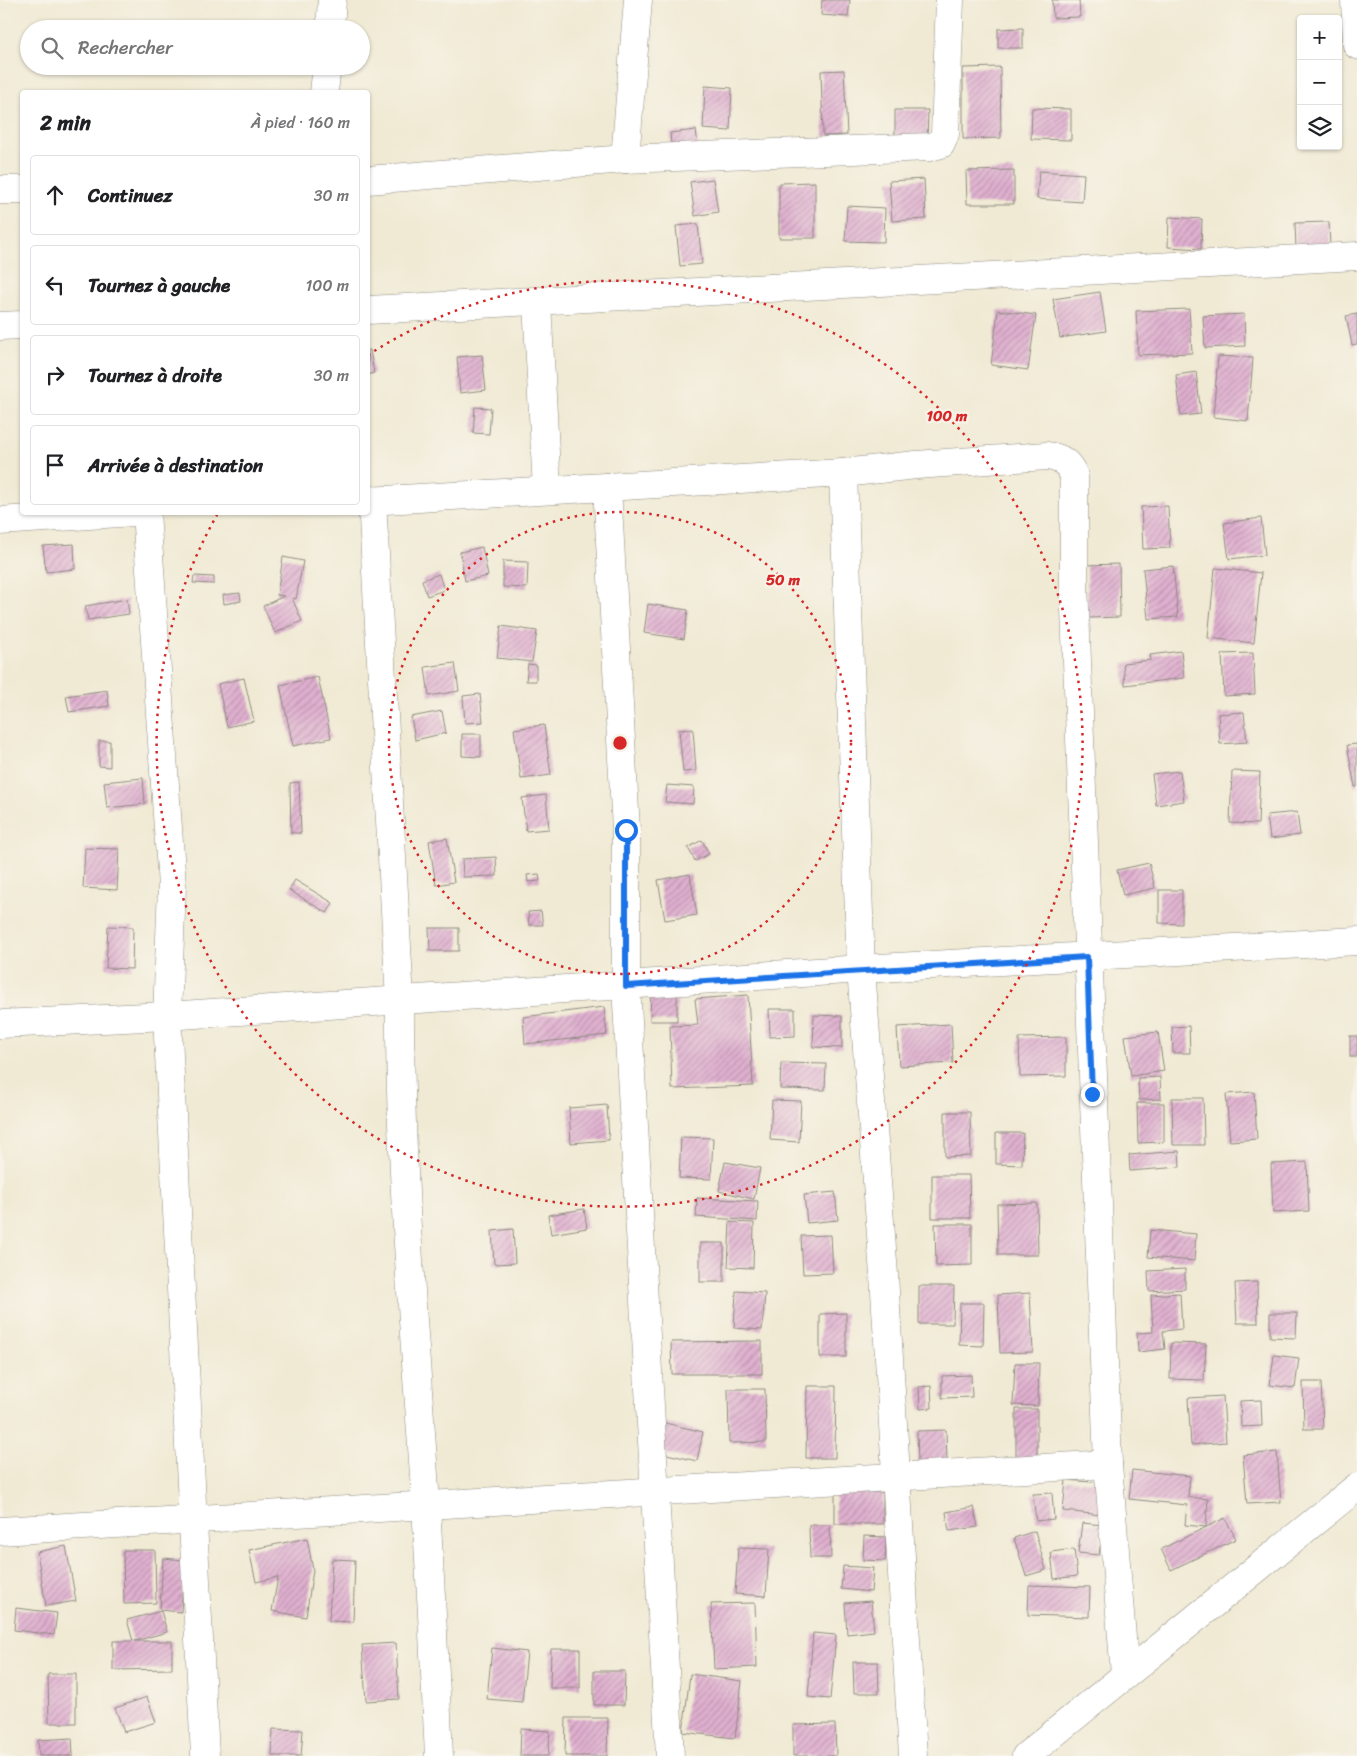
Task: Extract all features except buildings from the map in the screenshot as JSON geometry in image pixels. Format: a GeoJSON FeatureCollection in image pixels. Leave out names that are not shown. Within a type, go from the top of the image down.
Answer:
{"type":"FeatureCollection","features":[{"type":"Feature","properties":{"kind":"street"},"geometry":{"type":"LineString","coordinates":[[331,20],[332,0]]}},
{"type":"Feature","properties":{"kind":"street"},"geometry":{"type":"LineString","coordinates":[[625,159],[638,0]]}},
{"type":"Feature","properties":{"kind":"street"},"geometry":{"type":"LineString","coordinates":[[370,180],[625,159],[930,147],[941,144],[945,134],[950,0]]}},
{"type":"Feature","properties":{"kind":"street"},"geometry":{"type":"LineString","coordinates":[[1355,0],[1357,45]]}},
{"type":"Feature","properties":{"kind":"street"},"geometry":{"type":"LineString","coordinates":[[324,90],[326,75]]}},
{"type":"Feature","properties":{"kind":"street"},"geometry":{"type":"LineString","coordinates":[[0,190],[20,190]]}},
{"type":"Feature","properties":{"kind":"street"},"geometry":{"type":"LineString","coordinates":[[370,310],[1357,256]]}},
{"type":"Feature","properties":{"kind":"street"},"geometry":{"type":"LineString","coordinates":[[537,302],[547,490]]}},
{"type":"Feature","properties":{"kind":"street"},"geometry":{"type":"LineString","coordinates":[[0,326],[20,325]]}},
{"type":"Feature","properties":{"kind":"street"},"geometry":{"type":"LineString","coordinates":[[439,1756],[426,1505],[409,1280],[400,1076],[400,1000],[370,500],[843,472],[1047,456],[1057,457],[1071,470],[1074,476],[1074,584],[1108,1464],[1126,1675]]}},
{"type":"Feature","properties":{"kind":"street"},"geometry":{"type":"LineString","coordinates":[[843,472],[861,969],[913,1756]]}},
{"type":"Feature","properties":{"kind":"street"},"geometry":{"type":"LineString","coordinates":[[607,487],[626,830],[626,986],[670,1756]]}},
{"type":"Feature","properties":{"kind":"street"},"geometry":{"type":"LineString","coordinates":[[0,521],[89,515]]}},
{"type":"Feature","properties":{"kind":"street"},"geometry":{"type":"LineString","coordinates":[[146,515],[172,886],[167,1016],[205,1756]]}},
{"type":"Feature","properties":{"kind":"street"},"geometry":{"type":"LineString","coordinates":[[0,1024],[167,1016],[861,969],[1357,941]]}},
{"type":"Feature","properties":{"kind":"street"},"geometry":{"type":"LineString","coordinates":[[0,1531],[1108,1464]]}},
{"type":"Feature","properties":{"kind":"street"},"geometry":{"type":"LineString","coordinates":[[1026,1756],[1357,1487]]}},
{"type":"Feature","properties":{"kind":"route"},"geometry":{"type":"LineString","coordinates":[[626,830],[626,986],[861,969],[1087,957],[1092,1094]]}}]}
